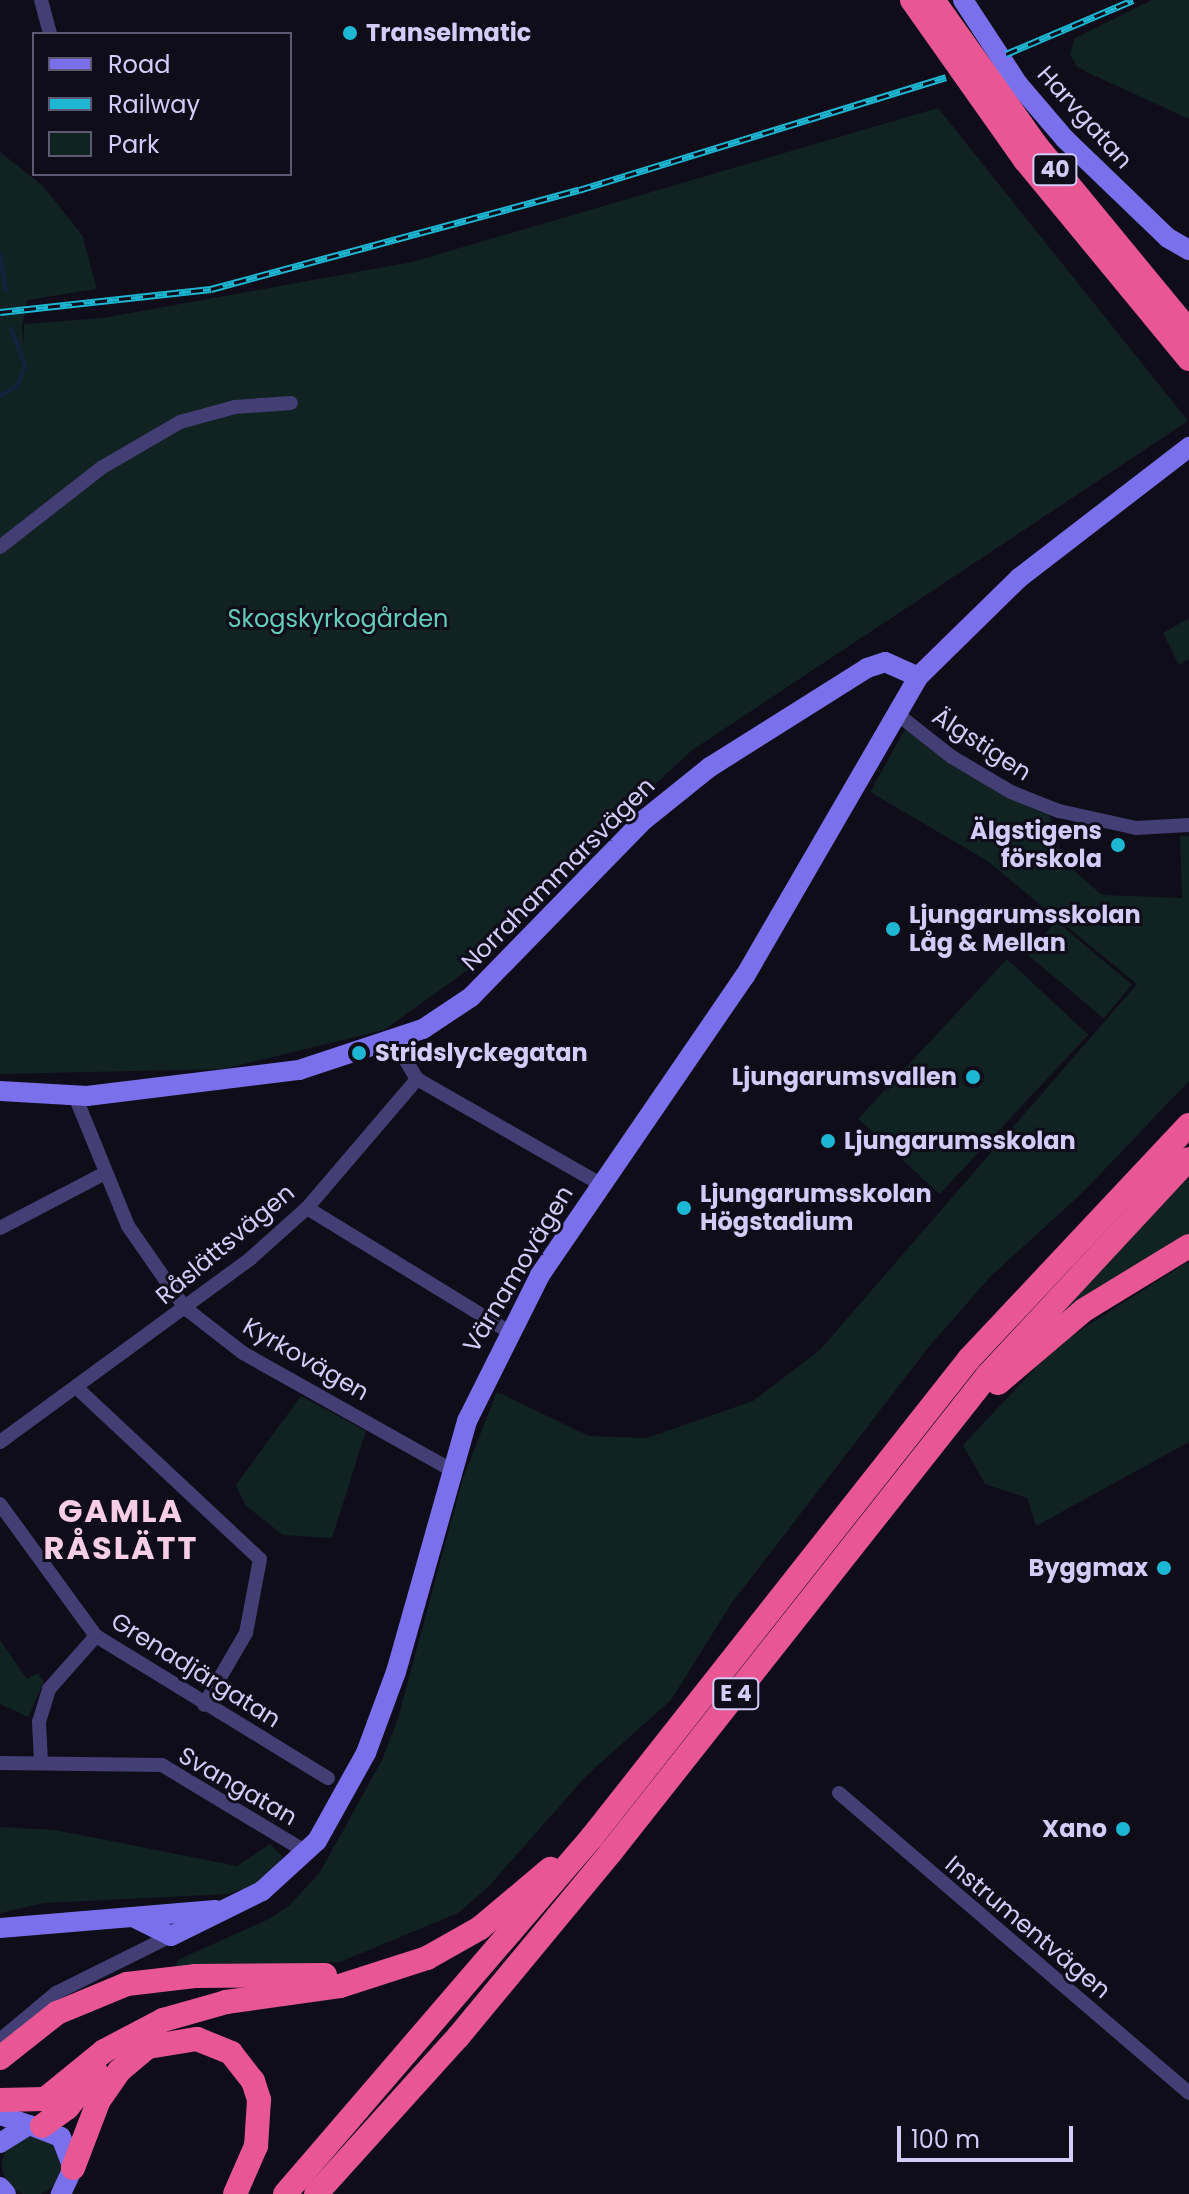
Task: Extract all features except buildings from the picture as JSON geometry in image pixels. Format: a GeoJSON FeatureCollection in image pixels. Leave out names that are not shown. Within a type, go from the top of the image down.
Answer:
{"type":"FeatureCollection","features":[{"type":"Feature","properties":{"kind":"highway","name":"40"},"geometry":{"type":"LineString","coordinates":[[912,0],[1025,160],[1189,359]]}},
{"type":"Feature","properties":{"kind":"highway","name":"40"},"geometry":{"type":"LineString","coordinates":[[933,0],[1036,145],[1189,331]]}},
{"type":"Feature","properties":{"kind":"highway"},"geometry":{"type":"LineString","coordinates":[[1110,1205],[1189,1113]]}},
{"type":"Feature","properties":{"kind":"highway","name":"E 4"},"geometry":{"type":"LineString","coordinates":[[285,2194],[441,2018],[621,1801],[969,1359],[1110,1205],[1189,1125]]}},
{"type":"Feature","properties":{"kind":"highway"},"geometry":{"type":"LineString","coordinates":[[932,1444],[1049,1305],[1189,1159]]}},
{"type":"Feature","properties":{"kind":"highway","name":"E 4"},"geometry":{"type":"LineString","coordinates":[[316,2194],[458,2037],[611,1852],[932,1444],[1084,1310],[1189,1246]]}},
{"type":"Feature","properties":{"kind":"highway"},"geometry":{"type":"LineString","coordinates":[[0,2100],[45,2099],[123,2039],[187,2012],[379,1974],[436,1954],[480,1928],[621,1801]]}},
{"type":"Feature","properties":{"kind":"highway"},"geometry":{"type":"LineString","coordinates":[[0,2058],[57,2013],[127,1984],[195,1976],[379,1974]]}},
{"type":"Feature","properties":{"kind":"highway"},"geometry":{"type":"LineString","coordinates":[[35,2126],[68,2107],[123,2039]]}},
{"type":"Feature","properties":{"kind":"highway"},"geometry":{"type":"LineString","coordinates":[[73,2170],[99,2100],[119,2071],[148,2047],[197,2039],[231,2053],[253,2081],[259,2100],[256,2146],[235,2194]]}},
{"type":"Feature","properties":{"kind":"street"},"geometry":{"type":"LineString","coordinates":[[41,0],[49,32]]}},
{"type":"Feature","properties":{"kind":"street","name":"Harvgatan"},"geometry":{"type":"LineString","coordinates":[[963,0],[1018,84],[1065,139],[1157,229],[1189,250]]}},
{"type":"Feature","properties":{"kind":"street"},"geometry":{"type":"LineString","coordinates":[[0,547],[101,468],[180,422],[235,407],[291,403]]}},
{"type":"Feature","properties":{"kind":"street"},"geometry":{"type":"LineString","coordinates":[[918,677],[1019,578],[1189,447]]}},
{"type":"Feature","properties":{"kind":"street","name":"Norrahammarsvägen"},"geometry":{"type":"LineString","coordinates":[[0,1091],[75,1096],[299,1070],[394,1041],[432,1025],[471,997],[644,820],[710,767],[867,668],[885,662],[918,677]]}},
{"type":"Feature","properties":{"kind":"street","name":"Värnamovägen"},"geometry":{"type":"LineString","coordinates":[[135,1918],[171,1936],[262,1891],[308,1853],[366,1753],[416,1603],[450,1469],[508,1331],[600,1184],[745,976],[918,677]]}},
{"type":"Feature","properties":{"kind":"street","name":"Älgstigen"},"geometry":{"type":"LineString","coordinates":[[896,713],[952,757],[1011,792],[1059,811],[1136,828],[1189,825]]}},
{"type":"Feature","properties":{"kind":"street"},"geometry":{"type":"LineString","coordinates":[[394,1041],[417,1079],[600,1184]]}},
{"type":"Feature","properties":{"kind":"street","name":"Råslättsvägen"},"geometry":{"type":"LineString","coordinates":[[0,1442],[185,1308],[307,1208],[417,1079]]}},
{"type":"Feature","properties":{"kind":"street","name":"Kyrkovägen"},"geometry":{"type":"LineString","coordinates":[[75,1096],[128,1226],[185,1308],[243,1353],[450,1469]]}},
{"type":"Feature","properties":{"kind":"street"},"geometry":{"type":"LineString","coordinates":[[0,1228],[105,1173]]}},
{"type":"Feature","properties":{"kind":"street"},"geometry":{"type":"LineString","coordinates":[[307,1208],[508,1331]]}},
{"type":"Feature","properties":{"kind":"street"},"geometry":{"type":"LineString","coordinates":[[77,1388],[260,1559],[246,1633],[204,1705]]}},
{"type":"Feature","properties":{"kind":"street","name":"Grenadjärgatan"},"geometry":{"type":"LineString","coordinates":[[0,1504],[96,1636],[204,1705],[328,1778]]}},
{"type":"Feature","properties":{"kind":"street"},"geometry":{"type":"LineString","coordinates":[[41,1761],[39,1722],[49,1689],[96,1636]]}},
{"type":"Feature","properties":{"kind":"street","name":"Svangatan"},"geometry":{"type":"LineString","coordinates":[[0,1763],[41,1761],[162,1765],[308,1853]]}},
{"type":"Feature","properties":{"kind":"street","name":"Instrumentvägen"},"geometry":{"type":"LineString","coordinates":[[839,1793],[1189,2093]]}},
{"type":"Feature","properties":{"kind":"street","name":"Värnamovägen"},"geometry":{"type":"LineString","coordinates":[[0,1928],[55,1920],[135,1918],[233,1907]]}},
{"type":"Feature","properties":{"kind":"street"},"geometry":{"type":"LineString","coordinates":[[0,2040],[56,1993],[171,1936]]}},
{"type":"Feature","properties":{"kind":"street"},"geometry":{"type":"LineString","coordinates":[[0,2115],[61,2137],[80,2194]]}},
{"type":"Feature","properties":{"kind":"street"},"geometry":{"type":"LineString","coordinates":[[0,2143],[35,2126]]}},
{"type":"Feature","properties":{"kind":"street"},"geometry":{"type":"LineString","coordinates":[[61,2194],[73,2170]]}},
{"type":"Feature","properties":{"kind":"street"},"geometry":{"type":"LineString","coordinates":[[0,2187],[6,2194]]}},
{"type":"Feature","properties":{"kind":"green space"},"geometry":{"type":"Polygon","coordinates":[[[1152,0],[1189,0],[1189,119],[1077,67],[1070,54],[1075,38],[1152,0]]]}},
{"type":"Feature","properties":{"kind":"green space","name":"Skogskyrkogården"},"geometry":{"type":"Polygon","coordinates":[[[938,108],[1188,421],[691,751],[580,854],[486,957],[384,1030],[223,1069],[0,1074],[0,152],[43,186],[82,235],[97,289],[27,300],[22,327],[24,345],[24,324],[103,318],[412,262],[938,108]]]}},
{"type":"Feature","properties":{"kind":"green space"},"geometry":{"type":"Polygon","coordinates":[[[1189,618],[1189,659],[1179,665],[1163,633],[1189,618]]]}},
{"type":"Feature","properties":{"kind":"green space"},"geometry":{"type":"Polygon","coordinates":[[[906,728],[1048,809],[1063,861],[1102,895],[1182,898],[1180,836],[1189,836],[1189,1081],[1082,1193],[991,1276],[931,1344],[731,1604],[671,1700],[587,1775],[489,1886],[458,1913],[340,1962],[174,1967],[180,1959],[269,1919],[290,1905],[320,1872],[382,1760],[398,1718],[463,1478],[497,1392],[589,1436],[647,1438],[753,1401],[820,1350],[1137,984],[986,860],[870,792],[906,728]]]}},
{"type":"Feature","properties":{"kind":"green space"},"geometry":{"type":"Polygon","coordinates":[[[1056,921],[1132,985],[1104,1018],[1028,955],[1056,921]]]}},
{"type":"Feature","properties":{"kind":"green space","name":"Ljungarumsvallen"},"geometry":{"type":"Polygon","coordinates":[[[1007,959],[1088,1035],[940,1194],[858,1118],[1007,959]]]}},
{"type":"Feature","properties":{"kind":"green space"},"geometry":{"type":"Polygon","coordinates":[[[1189,1177],[1189,1237],[1039,1337],[1136,1229],[1189,1177]]]}},
{"type":"Feature","properties":{"kind":"green space"},"geometry":{"type":"Polygon","coordinates":[[[1189,1261],[1189,1442],[1036,1526],[1027,1498],[985,1484],[963,1445],[1057,1345],[1189,1261]]]}},
{"type":"Feature","properties":{"kind":"green space"},"geometry":{"type":"Polygon","coordinates":[[[301,1396],[366,1431],[332,1538],[283,1535],[246,1506],[236,1485],[301,1396]]]}},
{"type":"Feature","properties":{"kind":"green space"},"geometry":{"type":"Polygon","coordinates":[[[0,1640],[27,1679],[38,1673],[44,1682],[28,1717],[0,1704],[0,1640]]]}},
{"type":"Feature","properties":{"kind":"green space"},"geometry":{"type":"Polygon","coordinates":[[[0,1827],[55,1830],[237,1866],[270,1844],[283,1857],[259,1884],[227,1894],[44,1903],[0,1913],[0,1827]]]}},
{"type":"Feature","properties":{"kind":"green space"},"geometry":{"type":"Polygon","coordinates":[[[32,2135],[54,2143],[62,2165],[54,2187],[32,2195],[10,2187],[2,2165],[10,2143],[32,2135]]]}},
{"type":"Feature","properties":{"kind":"waterway"},"geometry":{"type":"LineString","coordinates":[[0,253],[6,291]]}},
{"type":"Feature","properties":{"kind":"waterway"},"geometry":{"type":"LineString","coordinates":[[0,396],[17,386],[25,366],[11,328]]}},
{"type":"Feature","properties":{"kind":"railway"},"geometry":{"type":"LineString","coordinates":[[1006,54],[1133,0]]}},
{"type":"Feature","properties":{"kind":"railway"},"geometry":{"type":"LineString","coordinates":[[0,312],[211,289],[579,190],[946,77]]}},
{"type":"Feature","properties":{"kind":"place","name":"Transelmatic"},"geometry":{"type":"Point","coordinates":[350,33]}},
{"type":"Feature","properties":{"kind":"place","name":"Älgstigens förskola"},"geometry":{"type":"Point","coordinates":[1118,845]}},
{"type":"Feature","properties":{"kind":"place","name":"Ljungarumsskolan Låg & Mellan"},"geometry":{"type":"Point","coordinates":[893,929]}},
{"type":"Feature","properties":{"kind":"place","name":"Stridslyckegatan"},"geometry":{"type":"Point","coordinates":[359,1053]}},
{"type":"Feature","properties":{"kind":"place","name":"Ljungarumsvallen"},"geometry":{"type":"Point","coordinates":[973,1077]}},
{"type":"Feature","properties":{"kind":"place","name":"Ljungarumsskolan"},"geometry":{"type":"Point","coordinates":[828,1141]}},
{"type":"Feature","properties":{"kind":"place","name":"Ljungarumsskolan Högstadium"},"geometry":{"type":"Point","coordinates":[684,1208]}},
{"type":"Feature","properties":{"kind":"place","name":"Byggmax"},"geometry":{"type":"Point","coordinates":[1164,1568]}},
{"type":"Feature","properties":{"kind":"place","name":"Xano"},"geometry":{"type":"Point","coordinates":[1123,1829]}},
{"type":"Feature","properties":{"kind":"district","name":"GAMLA RÅSLÄTT"},"geometry":{"type":"Point","coordinates":[121,1530]}}]}
